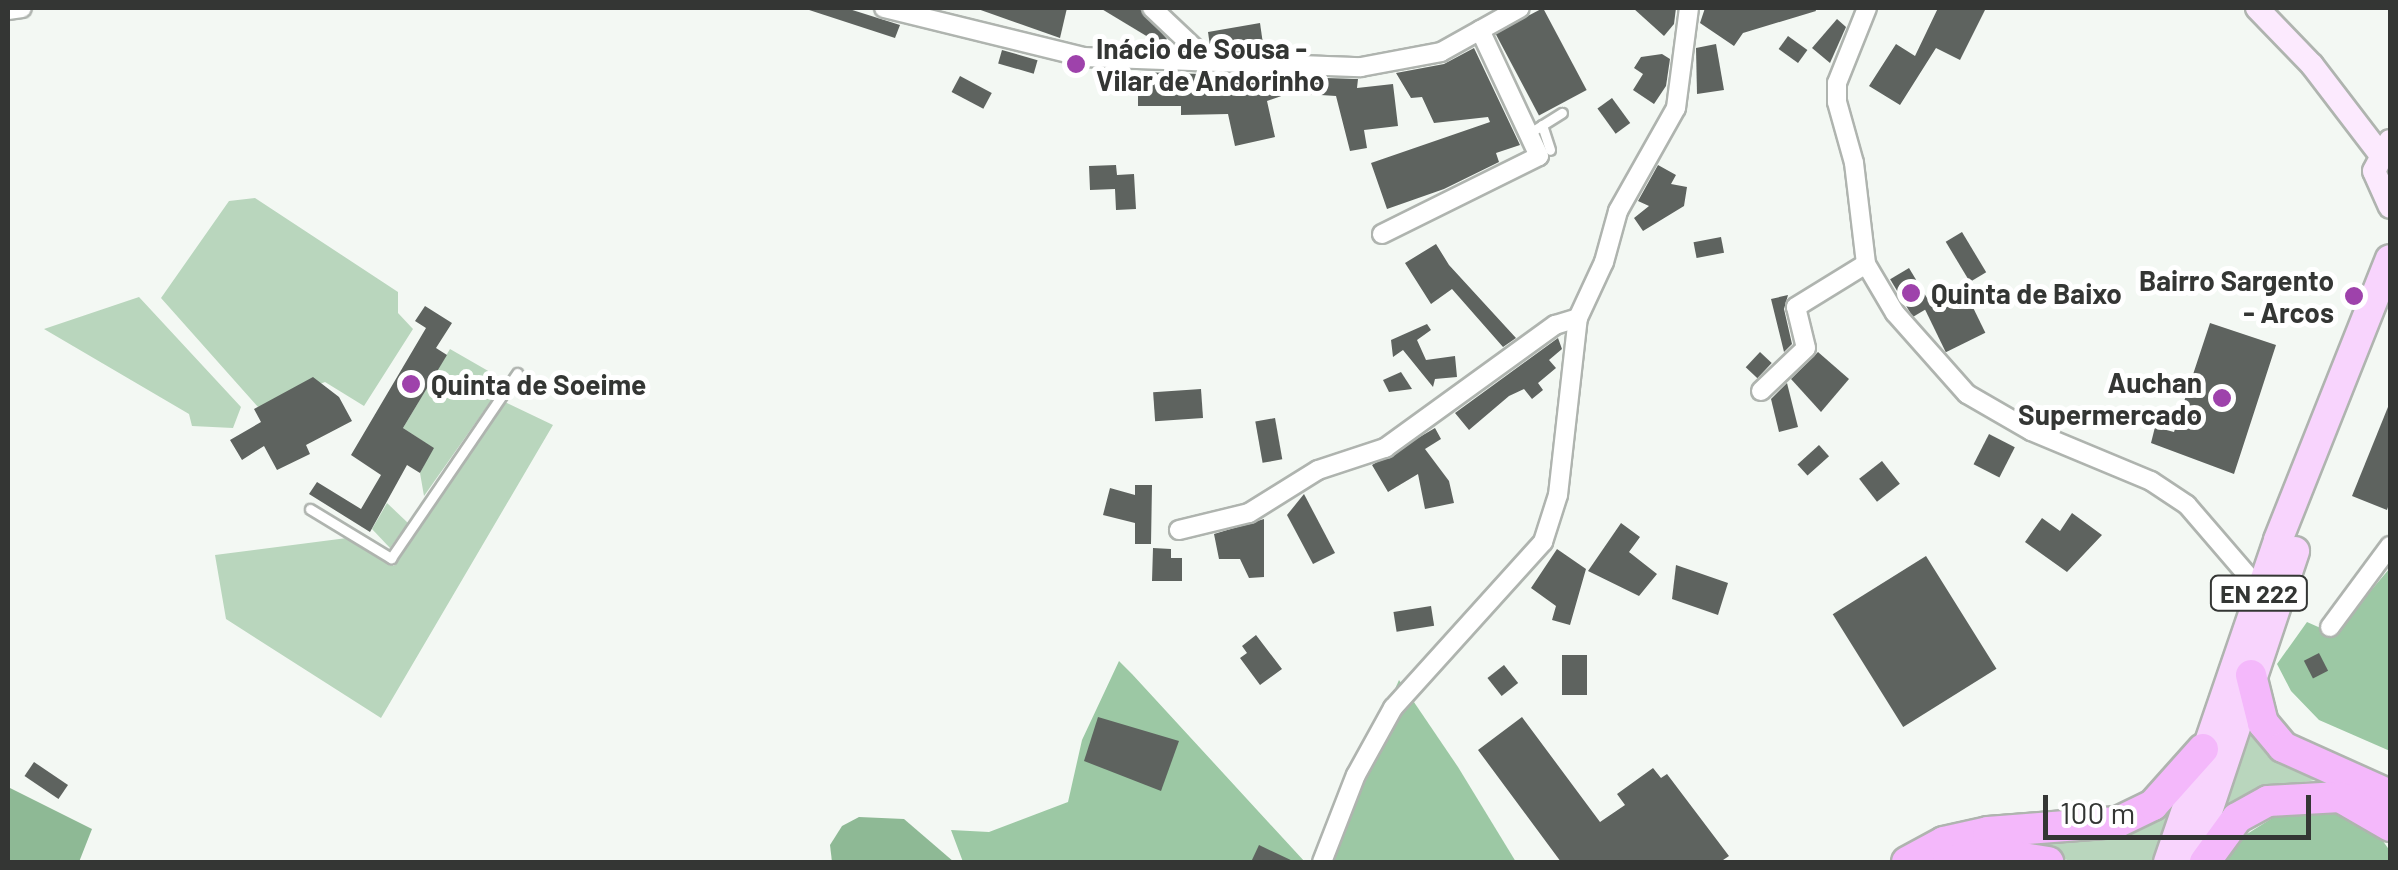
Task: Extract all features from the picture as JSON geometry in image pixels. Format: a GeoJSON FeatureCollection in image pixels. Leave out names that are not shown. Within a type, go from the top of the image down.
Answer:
{"type":"FeatureCollection","features":[{"type":"Feature","properties":{"kind":"highway"},"geometry":{"type":"LineString","coordinates":[[2251,675],[2263,723],[2283,746],[2390,795]]}},
{"type":"Feature","properties":{"kind":"highway"},"geometry":{"type":"LineString","coordinates":[[1907,862],[1944,842],[1988,832],[2118,822],[2153,806],[2203,749]]}},
{"type":"Feature","properties":{"kind":"highway"},"geometry":{"type":"LineString","coordinates":[[2206,862],[2237,818],[2268,801],[2340,797],[2390,826]]}},
{"type":"Feature","properties":{"kind":"highway"},"geometry":{"type":"LineString","coordinates":[[1948,862],[1991,853],[2048,862]]}},
{"type":"Feature","properties":{"kind":"main road"},"geometry":{"type":"LineString","coordinates":[[2257,8],[2289,37],[2385,148],[2376,185],[2390,208]]}},
{"type":"Feature","properties":{"kind":"main road","name":"EN 222"},"geometry":{"type":"LineString","coordinates":[[2168,862],[2203,749],[2260,590],[2390,259]]}},
{"type":"Feature","properties":{"kind":"main road","name":"EN 222"},"geometry":{"type":"LineString","coordinates":[[2191,862],[2251,675],[2352,394],[2363,328]]}},
{"type":"Feature","properties":{"kind":"street"},"geometry":{"type":"LineString","coordinates":[[8,10],[22,8]]}},
{"type":"Feature","properties":{"kind":"street"},"geometry":{"type":"LineString","coordinates":[[884,8],[1057,54],[1394,65],[1440,52],[1520,8]]}},
{"type":"Feature","properties":{"kind":"street"},"geometry":{"type":"LineString","coordinates":[[1152,8],[1207,60]]}},
{"type":"Feature","properties":{"kind":"street"},"geometry":{"type":"LineString","coordinates":[[1322,862],[1368,750],[1415,676],[1543,542],[1558,495],[1578,318],[1618,211],[1676,108],[1690,8]]}},
{"type":"Feature","properties":{"kind":"street"},"geometry":{"type":"LineString","coordinates":[[1867,8],[1837,83],[1866,264],[1895,313],[1955,385],[2032,431],[2151,481],[2203,520],[2260,590]]}},
{"type":"Feature","properties":{"kind":"street"},"geometry":{"type":"LineString","coordinates":[[1382,234],[1540,156],[1535,130],[1480,30]]}},
{"type":"Feature","properties":{"kind":"street"},"geometry":{"type":"LineString","coordinates":[[1761,391],[1806,348],[1796,307],[1866,264]]}},
{"type":"Feature","properties":{"kind":"street"},"geometry":{"type":"LineString","coordinates":[[1179,530],[1249,512],[1318,470],[1385,448],[1555,325],[1578,318]]}},
{"type":"Feature","properties":{"kind":"street"},"geometry":{"type":"LineString","coordinates":[[2330,627],[2390,546]]}},
{"type":"Feature","properties":{"kind":"lane"},"geometry":{"type":"LineString","coordinates":[[1550,150],[1535,130],[1562,113]]}},
{"type":"Feature","properties":{"kind":"lane"},"geometry":{"type":"LineString","coordinates":[[310,509],[391,558],[517,373]]}},
{"type":"Feature","properties":{"kind":"shaded area"},"geometry":{"type":"Polygon","coordinates":[[[255,198],[398,292],[398,313],[413,329],[364,406],[325,382],[258,407],[161,298],[229,201],[255,198]]]}},
{"type":"Feature","properties":{"kind":"shaded area"},"geometry":{"type":"Polygon","coordinates":[[[139,297],[241,407],[233,428],[192,426],[189,414],[44,329],[139,297]]]}},
{"type":"Feature","properties":{"kind":"shaded area"},"geometry":{"type":"Polygon","coordinates":[[[450,349],[490,372],[500,388],[424,496],[420,473],[433,448],[403,428],[450,349]]]}},
{"type":"Feature","properties":{"kind":"shaded area"},"geometry":{"type":"Polygon","coordinates":[[[505,402],[553,425],[381,718],[226,619],[215,555],[347,538],[394,566],[505,402]]]}},
{"type":"Feature","properties":{"kind":"shaded area"},"geometry":{"type":"Polygon","coordinates":[[[387,503],[408,523],[390,548],[372,529],[387,503]]]}},
{"type":"Feature","properties":{"kind":"shaded area"},"geometry":{"type":"Polygon","coordinates":[[[2390,568],[2390,751],[2319,720],[2291,691],[2277,664],[2307,622],[2334,634],[2390,568]]]}},
{"type":"Feature","properties":{"kind":"shaded area"},"geometry":{"type":"Polygon","coordinates":[[[1119,661],[1305,862],[963,862],[951,830],[989,832],[1068,802],[1082,740],[1119,661]]]}},
{"type":"Feature","properties":{"kind":"shaded area"},"geometry":{"type":"Polygon","coordinates":[[[1399,680],[1458,767],[1516,862],[1318,862],[1399,680]]]}},
{"type":"Feature","properties":{"kind":"shaded area"},"geometry":{"type":"Polygon","coordinates":[[[2253,716],[2354,792],[2316,780],[2267,788],[2215,822],[2253,716]]]}},
{"type":"Feature","properties":{"kind":"shaded area"},"geometry":{"type":"Polygon","coordinates":[[[8,787],[92,829],[79,862],[8,862],[8,787]]]}},
{"type":"Feature","properties":{"kind":"shaded area"},"geometry":{"type":"Polygon","coordinates":[[[2175,801],[2156,862],[2073,862],[2016,843],[2175,801]]]}},
{"type":"Feature","properties":{"kind":"shaded area"},"geometry":{"type":"Polygon","coordinates":[[[2285,810],[2330,810],[2373,827],[2390,851],[2390,862],[2226,862],[2236,841],[2285,810]]]}},
{"type":"Feature","properties":{"kind":"shaded area"},"geometry":{"type":"Polygon","coordinates":[[[859,817],[904,819],[954,862],[832,862],[830,845],[842,826],[859,817]]]}},
{"type":"Feature","properties":{"kind":"building"},"geometry":{"type":"Polygon","coordinates":[[[803,8],[846,8],[900,25],[895,38],[803,8]]]}},
{"type":"Feature","properties":{"kind":"building"},"geometry":{"type":"Polygon","coordinates":[[[975,8],[1067,8],[1060,38],[975,8]]]}},
{"type":"Feature","properties":{"kind":"building"},"geometry":{"type":"Polygon","coordinates":[[[1100,8],[1140,8],[1167,39],[1163,46],[1100,8]]]}},
{"type":"Feature","properties":{"kind":"building"},"geometry":{"type":"Polygon","coordinates":[[[1543,8],[1587,90],[1539,115],[1495,33],[1543,8]]]}},
{"type":"Feature","properties":{"kind":"building"},"geometry":{"type":"Polygon","coordinates":[[[1633,8],[1676,8],[1674,24],[1664,36],[1633,8]]]}},
{"type":"Feature","properties":{"kind":"building"},"geometry":{"type":"Polygon","coordinates":[[[1705,8],[1816,11],[1743,33],[1734,46],[1700,23],[1705,8]]]}},
{"type":"Feature","properties":{"kind":"building"},"geometry":{"type":"Polygon","coordinates":[[[1938,8],[1986,8],[1960,60],[1936,48],[1900,105],[1869,86],[1896,44],[1915,56],[1938,8]]]}},
{"type":"Feature","properties":{"kind":"building"},"geometry":{"type":"Polygon","coordinates":[[[1837,19],[1846,27],[1830,63],[1812,48],[1837,19]]]}},
{"type":"Feature","properties":{"kind":"building"},"geometry":{"type":"Polygon","coordinates":[[[1260,23],[1264,51],[1210,46],[1208,32],[1260,23]]]}},
{"type":"Feature","properties":{"kind":"building"},"geometry":{"type":"Polygon","coordinates":[[[1788,36],[1807,50],[1798,63],[1779,49],[1788,36]]]}},
{"type":"Feature","properties":{"kind":"building"},"geometry":{"type":"Polygon","coordinates":[[[1716,44],[1724,90],[1697,94],[1696,48],[1716,44]]]}},
{"type":"Feature","properties":{"kind":"building"},"geometry":{"type":"Polygon","coordinates":[[[1474,48],[1520,145],[1496,153],[1499,162],[1444,189],[1387,209],[1371,163],[1490,122],[1488,117],[1434,123],[1422,97],[1411,98],[1396,73],[1444,64],[1474,48]]]}},
{"type":"Feature","properties":{"kind":"building"},"geometry":{"type":"Polygon","coordinates":[[[1002,50],[1038,60],[1034,74],[998,63],[1002,50]]]}},
{"type":"Feature","properties":{"kind":"building"},"geometry":{"type":"Polygon","coordinates":[[[1662,54],[1670,59],[1666,86],[1654,104],[1633,90],[1643,74],[1634,68],[1641,57],[1662,54]]]}},
{"type":"Feature","properties":{"kind":"building"},"geometry":{"type":"Polygon","coordinates":[[[1138,72],[1358,79],[1357,88],[1393,84],[1398,126],[1364,130],[1367,148],[1350,151],[1336,96],[1290,93],[1267,101],[1275,137],[1235,146],[1228,114],[1181,115],[1181,106],[1138,106],[1138,72]]]}},
{"type":"Feature","properties":{"kind":"building"},"geometry":{"type":"Polygon","coordinates":[[[960,76],[992,93],[983,109],[952,92],[960,76]]]}},
{"type":"Feature","properties":{"kind":"building"},"geometry":{"type":"Polygon","coordinates":[[[1612,98],[1630,123],[1616,134],[1597,109],[1612,98]]]}},
{"type":"Feature","properties":{"kind":"building"},"geometry":{"type":"Polygon","coordinates":[[[1116,165],[1117,175],[1134,174],[1136,209],[1116,210],[1115,189],[1090,190],[1089,166],[1116,165]]]}},
{"type":"Feature","properties":{"kind":"building"},"geometry":{"type":"Polygon","coordinates":[[[1658,165],[1676,175],[1671,184],[1687,187],[1684,206],[1643,231],[1634,218],[1649,206],[1638,201],[1658,165]]]}},
{"type":"Feature","properties":{"kind":"building"},"geometry":{"type":"Polygon","coordinates":[[[1962,232],[1986,272],[1970,282],[1946,242],[1962,232]]]}},
{"type":"Feature","properties":{"kind":"building"},"geometry":{"type":"Polygon","coordinates":[[[1721,237],[1724,253],[1697,258],[1694,242],[1721,237]]]}},
{"type":"Feature","properties":{"kind":"building"},"geometry":{"type":"Polygon","coordinates":[[[1436,244],[1449,265],[1516,338],[1503,347],[1452,289],[1431,304],[1405,263],[1436,244]]]}},
{"type":"Feature","properties":{"kind":"building","name":"Quinta de Baixo"},"geometry":{"type":"Polygon","coordinates":[[[1909,268],[1932,306],[1913,317],[1890,279],[1909,268]]]}},
{"type":"Feature","properties":{"kind":"building"},"geometry":{"type":"Polygon","coordinates":[[[1963,287],[1985,333],[1946,352],[1923,306],[1963,287]]]}},
{"type":"Feature","properties":{"kind":"building"},"geometry":{"type":"Polygon","coordinates":[[[1788,295],[1784,309],[1792,344],[1784,352],[1771,299],[1788,295]]]}},
{"type":"Feature","properties":{"kind":"building","name":"Quinta de Soeime"},"geometry":{"type":"Polygon","coordinates":[[[425,306],[452,323],[436,348],[447,355],[403,428],[434,448],[420,473],[407,465],[370,532],[309,494],[317,482],[361,509],[381,475],[351,455],[426,328],[415,321],[425,306]]]}},
{"type":"Feature","properties":{"kind":"building","name":"Auchan Supermercado"},"geometry":{"type":"Polygon","coordinates":[[[2210,323],[2276,345],[2234,474],[2151,443],[2155,427],[2174,432],[2210,323]]]}},
{"type":"Feature","properties":{"kind":"building"},"geometry":{"type":"Polygon","coordinates":[[[1427,324],[1431,330],[1417,340],[1426,360],[1455,356],[1457,377],[1435,379],[1433,387],[1403,350],[1393,357],[1391,340],[1427,324]]]}},
{"type":"Feature","properties":{"kind":"building"},"geometry":{"type":"Polygon","coordinates":[[[1558,338],[1562,349],[1549,360],[1556,368],[1538,383],[1543,390],[1532,399],[1524,389],[1509,396],[1469,430],[1455,413],[1558,338]]]}},
{"type":"Feature","properties":{"kind":"building"},"geometry":{"type":"Polygon","coordinates":[[[1760,352],[1772,363],[1757,378],[1746,367],[1760,352]]]}},
{"type":"Feature","properties":{"kind":"building"},"geometry":{"type":"Polygon","coordinates":[[[1818,352],[1849,379],[1821,412],[1791,379],[1818,352]]]}},
{"type":"Feature","properties":{"kind":"building"},"geometry":{"type":"Polygon","coordinates":[[[1401,372],[1412,389],[1389,392],[1383,380],[1401,372]]]}},
{"type":"Feature","properties":{"kind":"building"},"geometry":{"type":"Polygon","coordinates":[[[313,377],[339,397],[352,421],[306,445],[310,454],[277,470],[264,446],[242,460],[230,440],[261,422],[254,409],[313,377]]]}},
{"type":"Feature","properties":{"kind":"building"},"geometry":{"type":"Polygon","coordinates":[[[1787,383],[1798,427],[1779,432],[1771,399],[1787,383]]]}},
{"type":"Feature","properties":{"kind":"building"},"geometry":{"type":"Polygon","coordinates":[[[1201,389],[1203,418],[1155,421],[1153,392],[1201,389]]]}},
{"type":"Feature","properties":{"kind":"building"},"geometry":{"type":"Polygon","coordinates":[[[2390,402],[2390,501],[2387,510],[2352,496],[2390,402]]]}},
{"type":"Feature","properties":{"kind":"building"},"geometry":{"type":"Polygon","coordinates":[[[1275,418],[1282,459],[1263,463],[1255,421],[1275,418]]]}},
{"type":"Feature","properties":{"kind":"building"},"geometry":{"type":"Polygon","coordinates":[[[1435,428],[1441,439],[1425,449],[1449,481],[1454,503],[1425,509],[1418,474],[1388,492],[1372,465],[1435,428]]]}},
{"type":"Feature","properties":{"kind":"building"},"geometry":{"type":"Polygon","coordinates":[[[1989,434],[2015,447],[1999,477],[1974,464],[1989,434]]]}},
{"type":"Feature","properties":{"kind":"building"},"geometry":{"type":"Polygon","coordinates":[[[1819,445],[1829,456],[1807,476],[1797,464],[1819,445]]]}},
{"type":"Feature","properties":{"kind":"building"},"geometry":{"type":"Polygon","coordinates":[[[1882,461],[1900,484],[1877,502],[1859,479],[1882,461]]]}},
{"type":"Feature","properties":{"kind":"building"},"geometry":{"type":"Polygon","coordinates":[[[1135,485],[1152,485],[1151,544],[1135,544],[1135,523],[1103,515],[1110,488],[1135,495],[1135,485]]]}},
{"type":"Feature","properties":{"kind":"building"},"geometry":{"type":"Polygon","coordinates":[[[1304,494],[1335,553],[1313,564],[1287,515],[1304,494]]]}},
{"type":"Feature","properties":{"kind":"building"},"geometry":{"type":"Polygon","coordinates":[[[2072,513],[2102,535],[2067,572],[2025,542],[2042,518],[2060,531],[2072,513]]]}},
{"type":"Feature","properties":{"kind":"building"},"geometry":{"type":"Polygon","coordinates":[[[1264,519],[1264,577],[1249,578],[1240,559],[1219,559],[1214,534],[1264,519]]]}},
{"type":"Feature","properties":{"kind":"building"},"geometry":{"type":"Polygon","coordinates":[[[1621,523],[1640,537],[1629,552],[1657,574],[1639,596],[1588,571],[1621,523]]]}},
{"type":"Feature","properties":{"kind":"building"},"geometry":{"type":"Polygon","coordinates":[[[1153,548],[1171,549],[1171,558],[1182,558],[1182,581],[1152,581],[1153,548]]]}},
{"type":"Feature","properties":{"kind":"building"},"geometry":{"type":"Polygon","coordinates":[[[1557,549],[1586,569],[1570,625],[1552,620],[1556,606],[1531,588],[1557,549]]]}},
{"type":"Feature","properties":{"kind":"building"},"geometry":{"type":"Polygon","coordinates":[[[1926,556],[1996,669],[1903,727],[1833,614],[1926,556]]]}},
{"type":"Feature","properties":{"kind":"building"},"geometry":{"type":"Polygon","coordinates":[[[1676,565],[1728,583],[1718,615],[1672,599],[1676,565]]]}},
{"type":"Feature","properties":{"kind":"building"},"geometry":{"type":"Polygon","coordinates":[[[1431,606],[1434,626],[1397,632],[1393,612],[1431,606]]]}},
{"type":"Feature","properties":{"kind":"building"},"geometry":{"type":"Polygon","coordinates":[[[1256,635],[1282,669],[1260,685],[1240,658],[1247,653],[1242,646],[1256,635]]]}},
{"type":"Feature","properties":{"kind":"building"},"geometry":{"type":"Polygon","coordinates":[[[2319,653],[2328,671],[2313,679],[2304,661],[2319,653]]]}},
{"type":"Feature","properties":{"kind":"building"},"geometry":{"type":"Polygon","coordinates":[[[1562,655],[1587,655],[1587,695],[1562,695],[1562,655]]]}},
{"type":"Feature","properties":{"kind":"building"},"geometry":{"type":"Polygon","coordinates":[[[1504,665],[1518,683],[1502,696],[1487,678],[1504,665]]]}},
{"type":"Feature","properties":{"kind":"building"},"geometry":{"type":"Polygon","coordinates":[[[1098,717],[1179,741],[1161,791],[1084,761],[1098,717]]]}},
{"type":"Feature","properties":{"kind":"building"},"geometry":{"type":"Polygon","coordinates":[[[1522,717],[1600,822],[1625,805],[1617,794],[1653,768],[1661,778],[1667,774],[1729,856],[1720,862],[1561,862],[1478,750],[1522,717]]]}},
{"type":"Feature","properties":{"kind":"building"},"geometry":{"type":"Polygon","coordinates":[[[34,762],[68,785],[58,799],[24,776],[34,762]]]}},
{"type":"Feature","properties":{"kind":"building"},"geometry":{"type":"Polygon","coordinates":[[[1259,845],[1295,862],[1251,862],[1259,845]]]}},
{"type":"Feature","properties":{"kind":"place","name":"Inácio de Sousa - Vilar de Andorinho"},"geometry":{"type":"Point","coordinates":[1076,64]}},
{"type":"Feature","properties":{"kind":"place","name":"Quinta de Baixo"},"geometry":{"type":"Point","coordinates":[1911,293]}},
{"type":"Feature","properties":{"kind":"place","name":"Bairro Sargento - Arcos"},"geometry":{"type":"Point","coordinates":[2354,296]}},
{"type":"Feature","properties":{"kind":"place","name":"Quinta de Soeime"},"geometry":{"type":"Point","coordinates":[411,384]}},
{"type":"Feature","properties":{"kind":"place","name":"Auchan Supermercado"},"geometry":{"type":"Point","coordinates":[2222,398]}}]}
